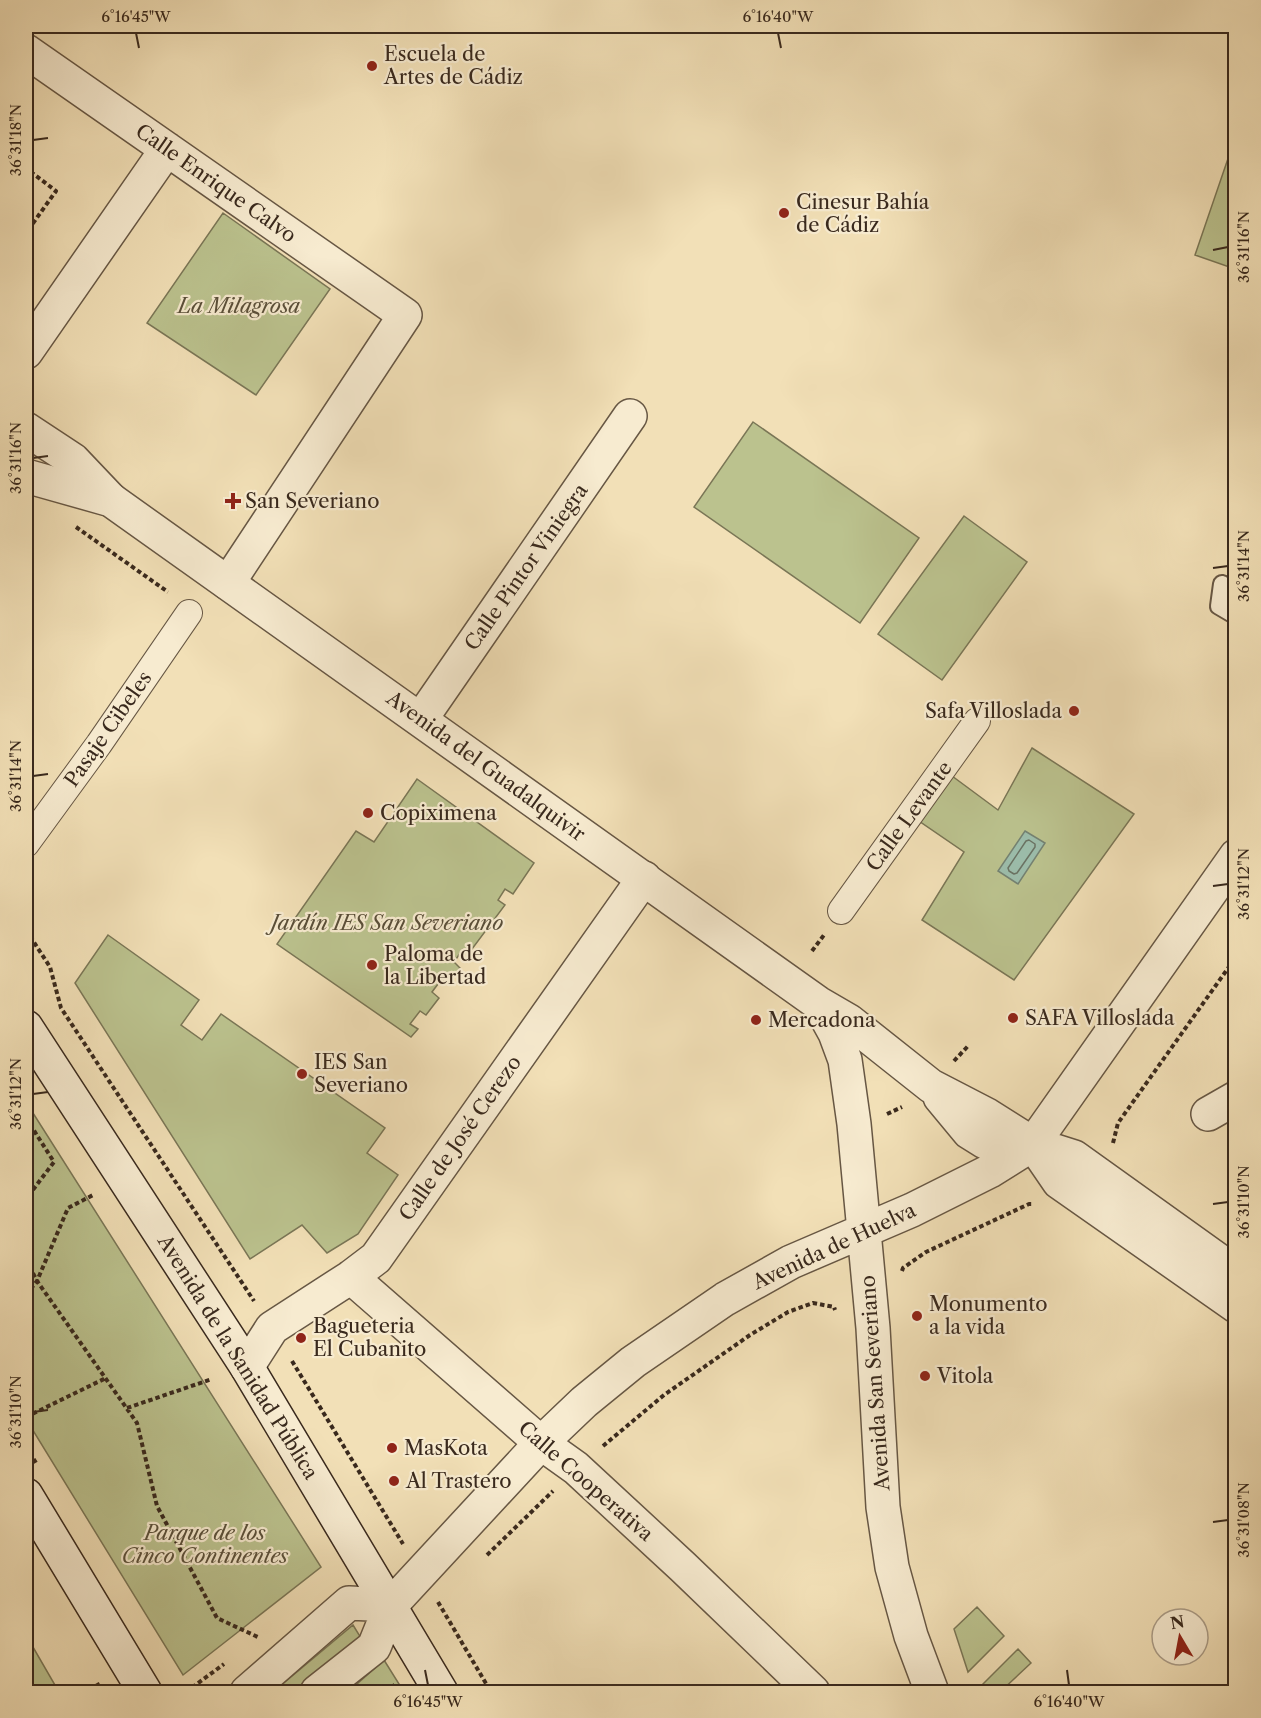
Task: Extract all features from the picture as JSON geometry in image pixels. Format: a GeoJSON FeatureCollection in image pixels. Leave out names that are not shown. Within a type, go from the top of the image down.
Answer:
{"type":"FeatureCollection","features":[{"type":"Feature","properties":{"kind":"street","name":"Calle Enrique Calvo"},"geometry":{"type":"LineString","coordinates":[[26,51],[405,315],[228,583]]}},
{"type":"Feature","properties":{"kind":"street"},"geometry":{"type":"LineString","coordinates":[[26,352],[167,149]]}},
{"type":"Feature","properties":{"kind":"street","name":"Calle Pintor Viniegra"},"geometry":{"type":"LineString","coordinates":[[421,718],[630,416]]}},
{"type":"Feature","properties":{"kind":"street"},"geometry":{"type":"LineString","coordinates":[[26,429],[73,460],[111,500]]}},
{"type":"Feature","properties":{"kind":"street","name":"Avenida del Guadalquivir"},"geometry":{"type":"LineString","coordinates":[[26,476],[111,500],[421,718],[818,1003],[849,1022],[920,1095],[987,1115],[1033,1144],[1074,1157],[1236,1273]]}},
{"type":"Feature","properties":{"kind":"street","name":"Pasaje Cibeles"},"geometry":{"type":"LineString","coordinates":[[26,844],[99,744],[189,613]]}},
{"type":"Feature","properties":{"kind":"street","name":"Calle Levante"},"geometry":{"type":"LineString","coordinates":[[841,911],[977,721]]}},
{"type":"Feature","properties":{"kind":"street","name":"Avenida de Huelva"},"geometry":{"type":"LineString","coordinates":[[391,1605],[541,1443],[584,1402],[633,1362],[725,1299],[790,1262],[912,1210],[990,1171],[1033,1144],[1236,856]]}},
{"type":"Feature","properties":{"kind":"street","name":"Calle de José Cerezo"},"geometry":{"type":"LineString","coordinates":[[247,1367],[272,1328],[351,1277],[376,1258],[644,878]]}},
{"type":"Feature","properties":{"kind":"street","name":"Avenida San Severiano"},"geometry":{"type":"LineString","coordinates":[[818,1003],[835,1033],[845,1060],[854,1124],[873,1328],[883,1507],[892,1567],[911,1636],[932,1692]]}},
{"type":"Feature","properties":{"kind":"street","name":"Avenida de la Sanidad Pública"},"geometry":{"type":"LineString","coordinates":[[26,1027],[247,1367],[441,1692]]}},
{"type":"Feature","properties":{"kind":"street","name":"Avenida del Guadalquivir"},"geometry":{"type":"LineString","coordinates":[[1033,1144],[1059,1182],[1236,1306]]}},
{"type":"Feature","properties":{"kind":"street","name":"Calle Cooperativa"},"geometry":{"type":"LineString","coordinates":[[351,1277],[541,1443],[576,1468],[813,1692]]}},
{"type":"Feature","properties":{"kind":"street"},"geometry":{"type":"LineString","coordinates":[[26,1495],[145,1692]]}},
{"type":"Feature","properties":{"kind":"street"},"geometry":{"type":"LineString","coordinates":[[247,1692],[349,1603],[391,1605],[374,1647],[318,1692]]}},
{"type":"Feature","properties":{"kind":"lane"},"geometry":{"type":"LineString","coordinates":[[1222,584],[1219,606],[1236,616]]}},
{"type":"Feature","properties":{"kind":"path"},"geometry":{"type":"LineString","coordinates":[[26,172],[27,169],[56,191],[26,233]]}},
{"type":"Feature","properties":{"kind":"path"},"geometry":{"type":"LineString","coordinates":[[70,522],[164,589],[189,613]]}},
{"type":"Feature","properties":{"kind":"path"},"geometry":{"type":"LineString","coordinates":[[1112,1150],[1118,1123],[1236,957]]}},
{"type":"Feature","properties":{"kind":"path"},"geometry":{"type":"LineString","coordinates":[[879,1117],[920,1095]]}},
{"type":"Feature","properties":{"kind":"path"},"geometry":{"type":"LineString","coordinates":[[26,1118],[54,1162],[26,1199]]}},
{"type":"Feature","properties":{"kind":"path"},"geometry":{"type":"LineString","coordinates":[[26,1294],[38,1281],[68,1208],[94,1192],[102,1204]]}},
{"type":"Feature","properties":{"kind":"path"},"geometry":{"type":"LineString","coordinates":[[901,1277],[903,1268],[926,1252],[1029,1204],[1040,1205]]}},
{"type":"Feature","properties":{"kind":"path"},"geometry":{"type":"LineString","coordinates":[[26,1260],[38,1281],[137,1423],[157,1506],[217,1618],[267,1642],[279,1664]]}},
{"type":"Feature","properties":{"kind":"path"},"geometry":{"type":"LineString","coordinates":[[206,1369],[219,1389]]}},
{"type":"Feature","properties":{"kind":"path"},"geometry":{"type":"LineString","coordinates":[[26,1417],[106,1378]]}},
{"type":"Feature","properties":{"kind":"path"},"geometry":{"type":"LineString","coordinates":[[127,1408],[212,1379]]}},
{"type":"Feature","properties":{"kind":"path"},"geometry":{"type":"LineString","coordinates":[[249,1644],[267,1631]]}},
{"type":"Feature","properties":{"kind":"path"},"geometry":{"type":"LineString","coordinates":[[186,1692],[231,1658]]}},
{"type":"Feature","properties":{"kind":"green space"},"geometry":{"type":"Polygon","coordinates":[[[1234,141],[1236,142],[1235,269],[1195,255],[1234,141]]]}},
{"type":"Feature","properties":{"kind":"green space","name":"La Milagrosa"},"geometry":{"type":"Polygon","coordinates":[[[223,213],[330,289],[256,395],[147,323],[223,213]]]}},
{"type":"Feature","properties":{"kind":"green space"},"geometry":{"type":"Polygon","coordinates":[[[753,422],[919,538],[860,623],[694,507],[753,422]]]}},
{"type":"Feature","properties":{"kind":"green space"},"geometry":{"type":"Polygon","coordinates":[[[964,516],[1027,562],[942,680],[878,634],[964,516]]]}},
{"type":"Feature","properties":{"kind":"green space"},"geometry":{"type":"Polygon","coordinates":[[[1032,748],[1134,814],[1014,980],[922,920],[964,852],[919,821],[952,776],[998,810],[1032,748]]]}},
{"type":"Feature","properties":{"kind":"green space","name":"Jardín IES San Severiano"},"geometry":{"type":"Polygon","coordinates":[[[417,779],[534,863],[513,894],[505,889],[498,900],[505,905],[469,953],[463,949],[454,962],[460,968],[448,984],[441,980],[432,992],[439,998],[426,1015],[420,1011],[410,1024],[418,1029],[411,1037],[277,944],[356,831],[374,842],[417,779]]]}},
{"type":"Feature","properties":{"kind":"green space"},"geometry":{"type":"Polygon","coordinates":[[[108,935],[199,1000],[181,1025],[202,1040],[221,1014],[385,1128],[367,1153],[398,1175],[358,1234],[327,1253],[302,1225],[250,1259],[75,983],[108,935]]]}},
{"type":"Feature","properties":{"kind":"green space","name":"Parque de los Cinco Continentes"},"geometry":{"type":"Polygon","coordinates":[[[26,1102],[321,1567],[183,1675],[26,1419],[26,1102]]]}},
{"type":"Feature","properties":{"kind":"green space"},"geometry":{"type":"Polygon","coordinates":[[[977,1607],[1004,1636],[968,1672],[954,1629],[977,1607]]]}},
{"type":"Feature","properties":{"kind":"green space"},"geometry":{"type":"Polygon","coordinates":[[[353,1625],[361,1638],[297,1692],[273,1692],[353,1625]]]}},
{"type":"Feature","properties":{"kind":"green space"},"geometry":{"type":"Polygon","coordinates":[[[26,1635],[59,1692],[26,1692],[26,1635]]]}},
{"type":"Feature","properties":{"kind":"green space"},"geometry":{"type":"Polygon","coordinates":[[[1018,1649],[1031,1663],[1000,1692],[975,1692],[1018,1649]]]}},
{"type":"Feature","properties":{"kind":"green space"},"geometry":{"type":"Polygon","coordinates":[[[384,1660],[404,1692],[348,1692],[384,1660]]]}},
{"type":"Feature","properties":{"kind":"water"},"geometry":{"type":"Polygon","coordinates":[[[1025,831],[1045,843],[1018,884],[998,871],[1025,831]]]}},
{"type":"Feature","properties":{"kind":"place","name":"Escuela de Artes de Cádiz"},"geometry":{"type":"Point","coordinates":[372,66]}},
{"type":"Feature","properties":{"kind":"place","name":"Cinesur Bahía de Cádiz"},"geometry":{"type":"Point","coordinates":[784,213]}},
{"type":"Feature","properties":{"kind":"place","name":"San Severiano"},"geometry":{"type":"Point","coordinates":[233,501]}},
{"type":"Feature","properties":{"kind":"place","name":"Safa Villoslada"},"geometry":{"type":"Point","coordinates":[1074,711]}},
{"type":"Feature","properties":{"kind":"place","name":"Copiximena"},"geometry":{"type":"Point","coordinates":[368,813]}},
{"type":"Feature","properties":{"kind":"place","name":"Paloma de la Libertad"},"geometry":{"type":"Point","coordinates":[372,965]}},
{"type":"Feature","properties":{"kind":"place","name":"SAFA Villoslada"},"geometry":{"type":"Point","coordinates":[1013,1018]}},
{"type":"Feature","properties":{"kind":"place","name":"Mercadona"},"geometry":{"type":"Point","coordinates":[756,1020]}},
{"type":"Feature","properties":{"kind":"place","name":"IES San Severiano"},"geometry":{"type":"Point","coordinates":[302,1074]}},
{"type":"Feature","properties":{"kind":"place","name":"Monumento a la vida"},"geometry":{"type":"Point","coordinates":[917,1316]}},
{"type":"Feature","properties":{"kind":"place","name":"Bagueteria El Cubanito"},"geometry":{"type":"Point","coordinates":[301,1338]}},
{"type":"Feature","properties":{"kind":"place","name":"Vitola"},"geometry":{"type":"Point","coordinates":[925,1376]}},
{"type":"Feature","properties":{"kind":"place","name":"MasKota"},"geometry":{"type":"Point","coordinates":[392,1448]}},
{"type":"Feature","properties":{"kind":"place","name":"Al Trastero"},"geometry":{"type":"Point","coordinates":[394,1481]}}]}
